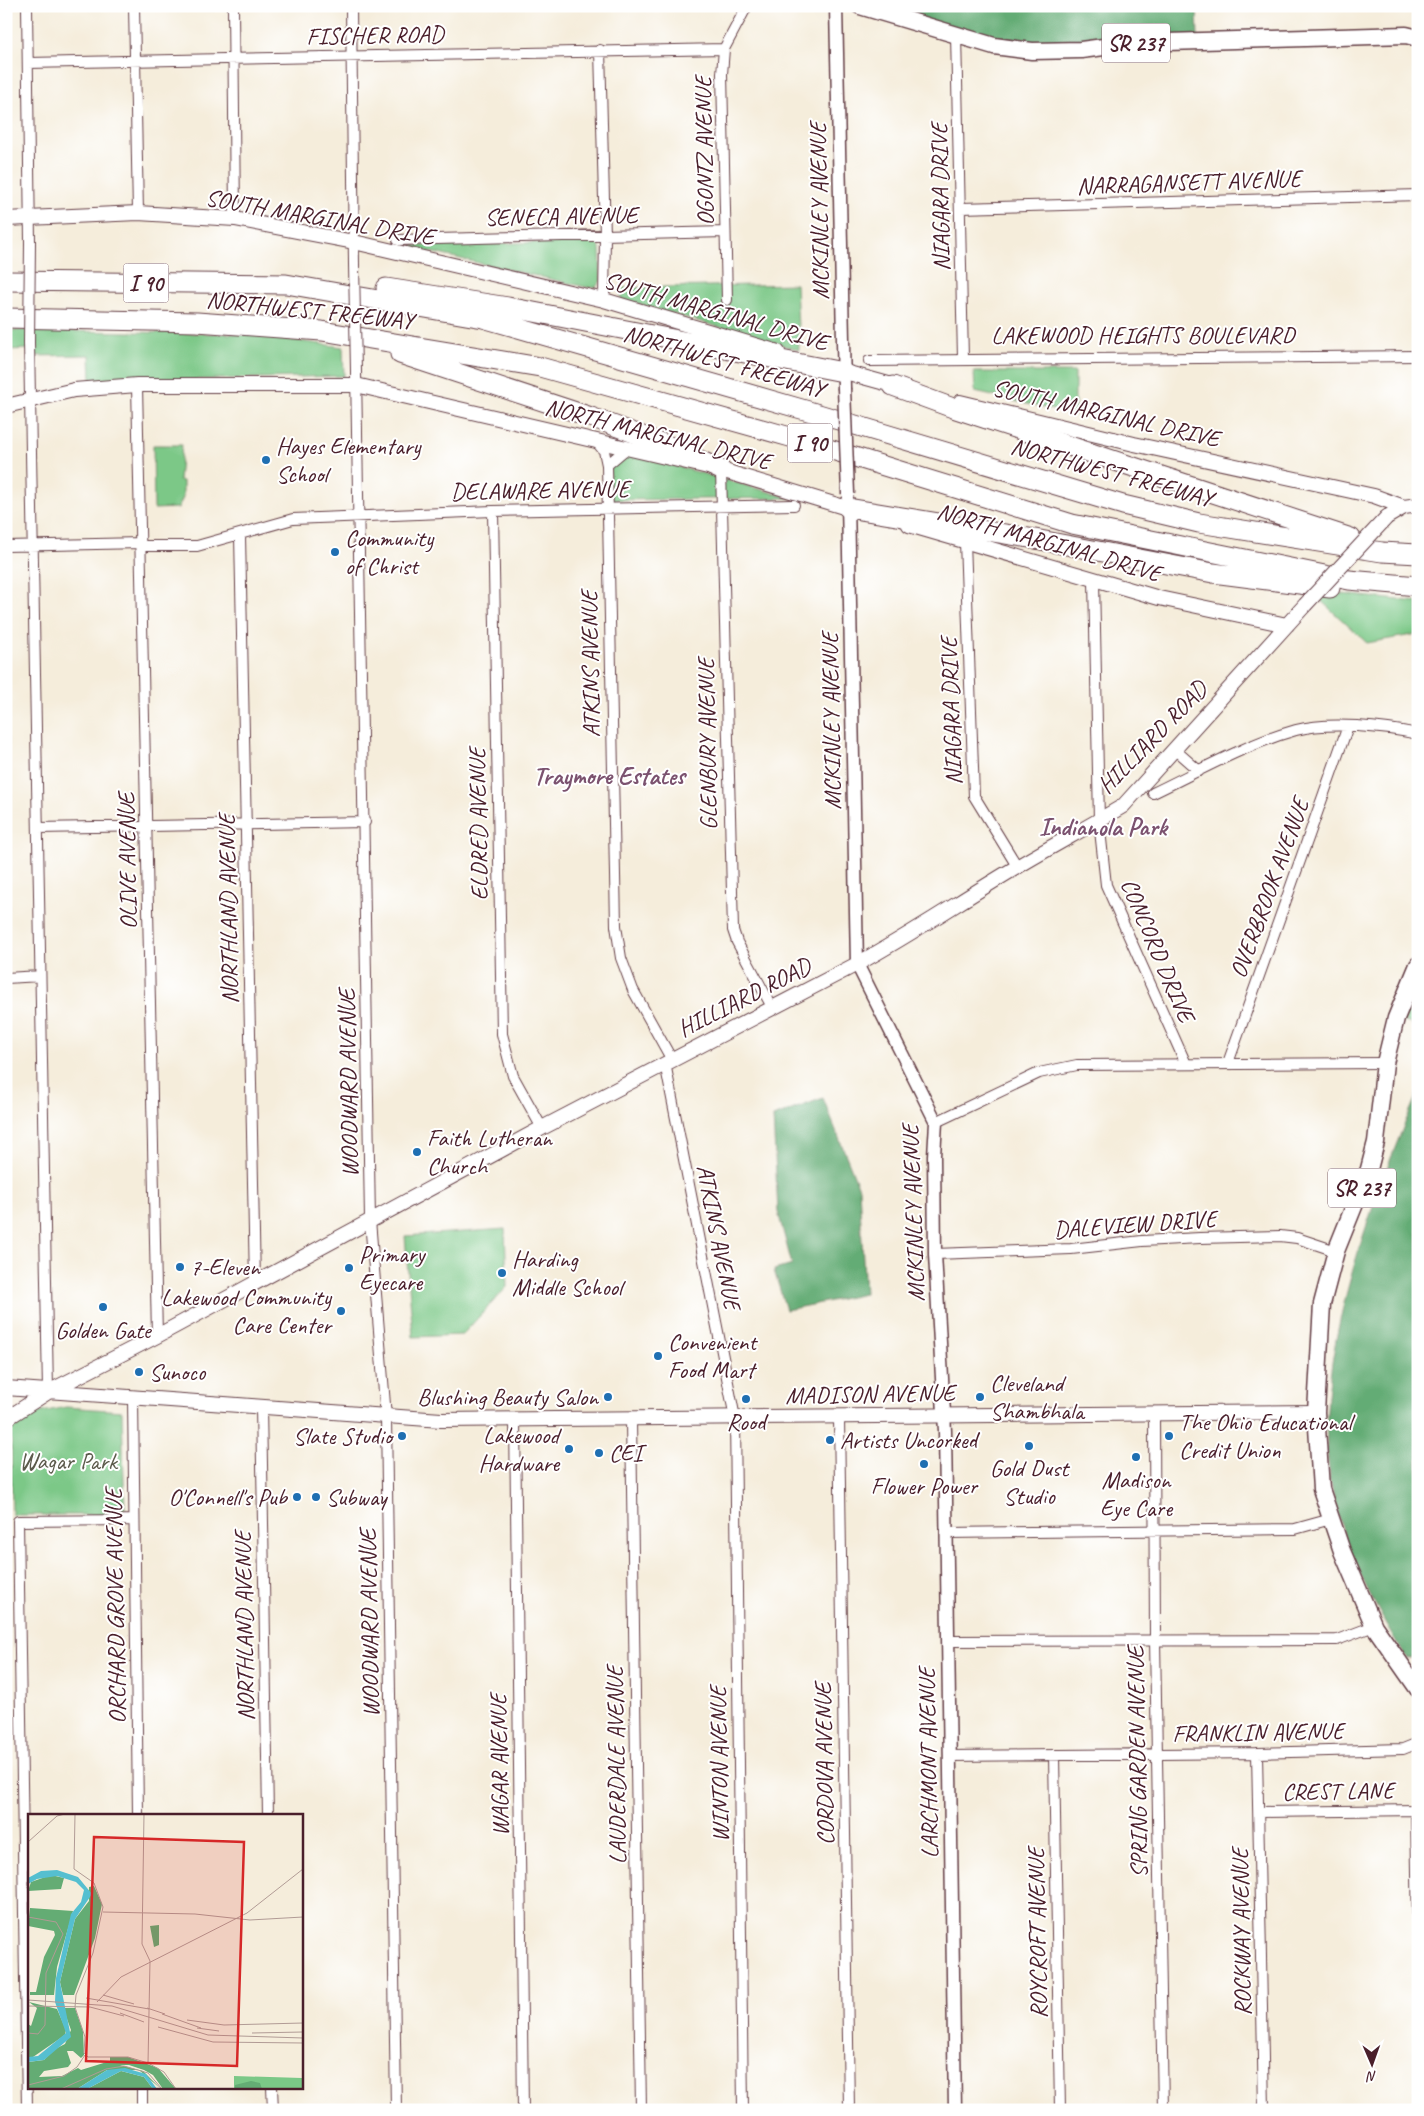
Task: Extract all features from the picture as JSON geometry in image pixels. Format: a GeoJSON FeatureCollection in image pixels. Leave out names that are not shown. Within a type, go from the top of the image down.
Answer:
{"type":"FeatureCollection","features":[{"type":"Feature","properties":{"kind":"highway"},"geometry":{"type":"LineString","coordinates":[[286,284],[317,280],[367,285],[508,306],[843,380]]}},
{"type":"Feature","properties":{"kind":"highway","name":"NORTHWEST FREEWAY"},"geometry":{"type":"LineString","coordinates":[[6,282],[286,284],[483,318],[805,410],[1123,505],[1198,523],[1382,552],[1418,554]]}},
{"type":"Feature","properties":{"kind":"highway","name":"NORTHWEST FREEWAY"},"geometry":{"type":"LineString","coordinates":[[6,318],[197,322],[322,331],[540,367],[790,437],[1072,524],[1349,580],[1418,586]]}},
{"type":"Feature","properties":{"kind":"highway"},"geometry":{"type":"LineString","coordinates":[[197,322],[334,338],[408,356],[591,417],[672,447],[721,470]]}},
{"type":"Feature","properties":{"kind":"highway"},"geometry":{"type":"LineString","coordinates":[[893,386],[962,412],[1342,534],[1382,552]]}},
{"type":"Feature","properties":{"kind":"highway"},"geometry":{"type":"LineString","coordinates":[[848,501],[1213,573],[1348,590],[1418,595]]}},
{"type":"Feature","properties":{"kind":"main road","name":"SR 237"},"geometry":{"type":"LineString","coordinates":[[860,6],[994,46],[1032,51],[1081,50],[1134,43],[1193,41],[1406,35],[1418,38]]}},
{"type":"Feature","properties":{"kind":"main road","name":"SOUTH MARGINAL DRIVE"},"geometry":{"type":"LineString","coordinates":[[6,219],[138,213],[235,219],[354,242],[604,300],[843,380],[893,386],[1134,444],[1374,496],[1411,506]]}},
{"type":"Feature","properties":{"kind":"main road","name":"NORTH MARGINAL DRIVE"},"geometry":{"type":"LineString","coordinates":[[137,385],[356,378],[626,449],[848,501],[965,542],[1094,580],[1159,598],[1287,625]]}},
{"type":"Feature","properties":{"kind":"main road"},"geometry":{"type":"LineString","coordinates":[[6,406],[74,390],[137,385]]}},
{"type":"Feature","properties":{"kind":"main road","name":"HILLIARD ROAD"},"geometry":{"type":"LineString","coordinates":[[6,1419],[48,1392],[157,1336],[668,1061],[857,964],[903,938],[1017,866],[1099,821],[1122,806],[1387,517],[1411,506]]}},
{"type":"Feature","properties":{"kind":"main road","name":"SR 237"},"geometry":{"type":"LineString","coordinates":[[1418,965],[1396,1018],[1385,1064],[1377,1132],[1369,1168],[1336,1251],[1322,1304],[1316,1412],[1321,1489],[1331,1519],[1374,1626],[1418,1689]]}},
{"type":"Feature","properties":{"kind":"main road","name":"MADISON AVENUE"},"geometry":{"type":"LineString","coordinates":[[6,1388],[441,1420],[1316,1412]]}},
{"type":"Feature","properties":{"kind":"street"},"geometry":{"type":"LineString","coordinates":[[27,6],[30,218],[29,342],[48,1392]]}},
{"type":"Feature","properties":{"kind":"street"},"geometry":{"type":"LineString","coordinates":[[134,6],[138,213]]}},
{"type":"Feature","properties":{"kind":"street"},"geometry":{"type":"LineString","coordinates":[[233,6],[235,219]]}},
{"type":"Feature","properties":{"kind":"street","name":"WOODWARD AVENUE"},"geometry":{"type":"LineString","coordinates":[[351,6],[370,1220],[386,1417],[396,2110]]}},
{"type":"Feature","properties":{"kind":"street","name":"OGONTZ AVENUE"},"geometry":{"type":"LineString","coordinates":[[727,300],[722,74],[724,48],[747,6]]}},
{"type":"Feature","properties":{"kind":"street","name":"MCKINLEY AVENUE"},"geometry":{"type":"LineString","coordinates":[[836,6],[857,964],[936,1122],[934,1156],[935,1254],[945,1415]]}},
{"type":"Feature","properties":{"kind":"street","name":"NIAGARA DRIVE"},"geometry":{"type":"LineString","coordinates":[[956,34],[963,359]]}},
{"type":"Feature","properties":{"kind":"street","name":"FISCHER ROAD"},"geometry":{"type":"LineString","coordinates":[[28,62],[724,48]]}},
{"type":"Feature","properties":{"kind":"street"},"geometry":{"type":"LineString","coordinates":[[600,50],[605,236],[604,300]]}},
{"type":"Feature","properties":{"kind":"street","name":"NARRAGANSETT AVENUE"},"geometry":{"type":"LineString","coordinates":[[961,208],[1418,195]]}},
{"type":"Feature","properties":{"kind":"street","name":"SENECA AVENUE"},"geometry":{"type":"LineString","coordinates":[[398,240],[725,232]]}},
{"type":"Feature","properties":{"kind":"street","name":"LAKEWOOD HEIGHTS BOULEVARD"},"geometry":{"type":"LineString","coordinates":[[869,361],[1418,356]]}},
{"type":"Feature","properties":{"kind":"street","name":"OLIVE AVENUE"},"geometry":{"type":"LineString","coordinates":[[137,385],[142,545],[157,1336]]}},
{"type":"Feature","properties":{"kind":"street","name":"ATKINS AVENUE"},"geometry":{"type":"LineString","coordinates":[[595,440],[604,451],[607,464],[606,508],[616,926],[621,958],[632,990],[668,1061],[735,1418]]}},
{"type":"Feature","properties":{"kind":"street"},"geometry":{"type":"LineString","coordinates":[[607,464],[626,449]]}},
{"type":"Feature","properties":{"kind":"street","name":"GLENBURY AVENUE"},"geometry":{"type":"LineString","coordinates":[[721,470],[733,930],[737,942],[772,1007]]}},
{"type":"Feature","properties":{"kind":"street","name":"DELAWARE AVENUE"},"geometry":{"type":"LineString","coordinates":[[6,546],[197,546],[293,519],[359,515],[794,505]]}},
{"type":"Feature","properties":{"kind":"street","name":"ELDRED AVENUE"},"geometry":{"type":"LineString","coordinates":[[493,511],[502,1034],[511,1070],[542,1128]]}},
{"type":"Feature","properties":{"kind":"street","name":"NORTHLAND AVENUE"},"geometry":{"type":"LineString","coordinates":[[240,535],[255,1283]]}},
{"type":"Feature","properties":{"kind":"street","name":"NIAGARA DRIVE"},"geometry":{"type":"LineString","coordinates":[[965,542],[974,796],[1017,866]]}},
{"type":"Feature","properties":{"kind":"street","name":"CONCORD DRIVE"},"geometry":{"type":"LineString","coordinates":[[1094,580],[1099,821],[1103,866],[1112,902],[1186,1064]]}},
{"type":"Feature","properties":{"kind":"street"},"geometry":{"type":"LineString","coordinates":[[1153,793],[1265,740],[1298,729],[1348,726],[1392,728],[1418,734]]}},
{"type":"Feature","properties":{"kind":"street","name":"OVERBROOK AVENUE"},"geometry":{"type":"LineString","coordinates":[[1228,1064],[1348,726]]}},
{"type":"Feature","properties":{"kind":"street"},"geometry":{"type":"LineString","coordinates":[[1174,749],[1200,771]]}},
{"type":"Feature","properties":{"kind":"street"},"geometry":{"type":"LineString","coordinates":[[38,828],[364,822]]}},
{"type":"Feature","properties":{"kind":"street"},"geometry":{"type":"LineString","coordinates":[[6,978],[40,976]]}},
{"type":"Feature","properties":{"kind":"street"},"geometry":{"type":"LineString","coordinates":[[936,1122],[1038,1073],[1077,1065],[1385,1064]]}},
{"type":"Feature","properties":{"kind":"street","name":"DALEVIEW DRIVE"},"geometry":{"type":"LineString","coordinates":[[935,1254],[1071,1249],[1142,1241],[1280,1236],[1296,1238],[1336,1251]]}},
{"type":"Feature","properties":{"kind":"street","name":"ORCHARD GROVE AVENUE"},"geometry":{"type":"LineString","coordinates":[[133,1397],[138,1814]]}},
{"type":"Feature","properties":{"kind":"street","name":"NORTHLAND AVENUE"},"geometry":{"type":"LineString","coordinates":[[261,1406],[268,1814]]}},
{"type":"Feature","properties":{"kind":"street","name":"SPRING GARDEN AVENUE"},"geometry":{"type":"LineString","coordinates":[[1154,1413],[1155,1640],[1163,2110]]}},
{"type":"Feature","properties":{"kind":"street","name":"LARCHMONT AVENUE"},"geometry":{"type":"LineString","coordinates":[[945,1415],[954,2110]]}},
{"type":"Feature","properties":{"kind":"street","name":"CORDOVA AVENUE"},"geometry":{"type":"LineString","coordinates":[[839,1417],[849,2110]]}},
{"type":"Feature","properties":{"kind":"street","name":"WINTON AVENUE"},"geometry":{"type":"LineString","coordinates":[[735,1418],[744,2110]]}},
{"type":"Feature","properties":{"kind":"street","name":"LAUDERDALE AVENUE"},"geometry":{"type":"LineString","coordinates":[[631,1419],[641,2110]]}},
{"type":"Feature","properties":{"kind":"street","name":"WAGAR AVENUE"},"geometry":{"type":"LineString","coordinates":[[515,1420],[523,2110]]}},
{"type":"Feature","properties":{"kind":"street"},"geometry":{"type":"LineString","coordinates":[[947,1533],[1154,1529],[1294,1529],[1331,1519]]}},
{"type":"Feature","properties":{"kind":"street"},"geometry":{"type":"LineString","coordinates":[[27,2110],[18,1521],[134,1520]]}},
{"type":"Feature","properties":{"kind":"street"},"geometry":{"type":"LineString","coordinates":[[948,1641],[1337,1640],[1374,1626]]}},
{"type":"Feature","properties":{"kind":"street","name":"FRANKLIN AVENUE"},"geometry":{"type":"LineString","coordinates":[[949,1756],[1256,1753],[1403,1749],[1418,1743]]}},
{"type":"Feature","properties":{"kind":"street","name":"ROCKWAY AVENUE"},"geometry":{"type":"LineString","coordinates":[[1256,1753],[1259,1812],[1264,2110]]}},
{"type":"Feature","properties":{"kind":"street","name":"ROYCROFT AVENUE"},"geometry":{"type":"LineString","coordinates":[[1054,1755],[1060,2110]]}},
{"type":"Feature","properties":{"kind":"street"},"geometry":{"type":"LineString","coordinates":[[1417,1810],[1418,1936]]}},
{"type":"Feature","properties":{"kind":"street","name":"CREST LANE"},"geometry":{"type":"LineString","coordinates":[[1259,1812],[1417,1810]]}},
{"type":"Feature","properties":{"kind":"street"},"geometry":{"type":"LineString","coordinates":[[142,2088],[142,2110]]}},
{"type":"Feature","properties":{"kind":"street"},"geometry":{"type":"LineString","coordinates":[[272,2088],[273,2110]]}},
{"type":"Feature","properties":{"kind":"green space"},"geometry":{"type":"Polygon","coordinates":[[[870,6],[1197,6],[1198,38],[1120,38],[1033,45],[978,38],[870,6]]]}},
{"type":"Feature","properties":{"kind":"green space"},"geometry":{"type":"Polygon","coordinates":[[[594,241],[600,247],[601,281],[596,287],[590,288],[403,246],[594,241]]]}},
{"type":"Feature","properties":{"kind":"green space"},"geometry":{"type":"Polygon","coordinates":[[[796,284],[799,350],[621,299],[620,288],[796,284]]]}},
{"type":"Feature","properties":{"kind":"green space"},"geometry":{"type":"Polygon","coordinates":[[[6,330],[247,334],[343,347],[344,376],[91,382],[90,355],[34,356],[33,349],[6,350],[6,330]]]}},
{"type":"Feature","properties":{"kind":"green space"},"geometry":{"type":"Polygon","coordinates":[[[974,372],[1075,372],[1075,415],[975,392],[974,372]]]}},
{"type":"Feature","properties":{"kind":"green space"},"geometry":{"type":"Polygon","coordinates":[[[153,445],[182,445],[179,481],[183,481],[183,498],[178,508],[154,509],[153,445]]]}},
{"type":"Feature","properties":{"kind":"green space"},"geometry":{"type":"Polygon","coordinates":[[[615,449],[791,498],[609,500],[609,455],[615,449]]]}},
{"type":"Feature","properties":{"kind":"green space"},"geometry":{"type":"Polygon","coordinates":[[[1323,592],[1418,602],[1418,634],[1367,643],[1318,598],[1323,592]]]}},
{"type":"Feature","properties":{"kind":"green space"},"geometry":{"type":"Polygon","coordinates":[[[1418,983],[1418,1027],[1396,1018],[1418,983]]]}},
{"type":"Feature","properties":{"kind":"green space"},"geometry":{"type":"Polygon","coordinates":[[[1418,1092],[1418,1656],[1407,1659],[1382,1618],[1351,1552],[1336,1506],[1331,1483],[1327,1437],[1329,1387],[1337,1336],[1349,1284],[1364,1232],[1418,1092]]]}},
{"type":"Feature","properties":{"kind":"green space"},"geometry":{"type":"Polygon","coordinates":[[[823,1098],[859,1188],[865,1294],[786,1310],[774,1270],[792,1265],[778,1212],[773,1117],[823,1098]]]}},
{"type":"Feature","properties":{"kind":"green space"},"geometry":{"type":"Polygon","coordinates":[[[505,1229],[507,1287],[462,1335],[413,1337],[405,1236],[505,1229]]]}},
{"type":"Feature","properties":{"kind":"green space","name":"Wagar Park"},"geometry":{"type":"Polygon","coordinates":[[[66,1407],[122,1411],[125,1515],[12,1515],[11,1430],[37,1413],[66,1407]]]}},
{"type":"Feature","properties":{"kind":"place","name":"Hayes Elementary School"},"geometry":{"type":"Point","coordinates":[266,460]}},
{"type":"Feature","properties":{"kind":"place","name":"Community of Christ"},"geometry":{"type":"Point","coordinates":[335,552]}},
{"type":"Feature","properties":{"kind":"place","name":"Faith Lutheran Church"},"geometry":{"type":"Point","coordinates":[417,1152]}},
{"type":"Feature","properties":{"kind":"place","name":"7-Eleven"},"geometry":{"type":"Point","coordinates":[180,1267]}},
{"type":"Feature","properties":{"kind":"place","name":"Primary Eyecare"},"geometry":{"type":"Point","coordinates":[349,1268]}},
{"type":"Feature","properties":{"kind":"place","name":"Harding Middle School"},"geometry":{"type":"Point","coordinates":[502,1273]}},
{"type":"Feature","properties":{"kind":"place","name":"Golden Gate"},"geometry":{"type":"Point","coordinates":[103,1307]}},
{"type":"Feature","properties":{"kind":"place","name":"Lakewood Community Care Center"},"geometry":{"type":"Point","coordinates":[341,1311]}},
{"type":"Feature","properties":{"kind":"place","name":"Convenient Food Mart"},"geometry":{"type":"Point","coordinates":[658,1356]}},
{"type":"Feature","properties":{"kind":"place","name":"Sunoco"},"geometry":{"type":"Point","coordinates":[139,1372]}},
{"type":"Feature","properties":{"kind":"place","name":"Blushing Beauty Salon"},"geometry":{"type":"Point","coordinates":[608,1397]}},
{"type":"Feature","properties":{"kind":"place","name":"Cleveland Shambhala"},"geometry":{"type":"Point","coordinates":[980,1397]}},
{"type":"Feature","properties":{"kind":"place","name":"Rood"},"geometry":{"type":"Point","coordinates":[746,1399]}},
{"type":"Feature","properties":{"kind":"place","name":"Slate Studio"},"geometry":{"type":"Point","coordinates":[402,1436]}},
{"type":"Feature","properties":{"kind":"place","name":"The Ohio Educational Credit Union"},"geometry":{"type":"Point","coordinates":[1169,1436]}},
{"type":"Feature","properties":{"kind":"place","name":"Artists Uncorked"},"geometry":{"type":"Point","coordinates":[830,1440]}},
{"type":"Feature","properties":{"kind":"place","name":"Gold Dust Studio"},"geometry":{"type":"Point","coordinates":[1029,1446]}},
{"type":"Feature","properties":{"kind":"place","name":"Lakewood Hardware"},"geometry":{"type":"Point","coordinates":[569,1449]}},
{"type":"Feature","properties":{"kind":"place","name":"CEI"},"geometry":{"type":"Point","coordinates":[599,1453]}},
{"type":"Feature","properties":{"kind":"place","name":"Madison Eye Care"},"geometry":{"type":"Point","coordinates":[1136,1457]}},
{"type":"Feature","properties":{"kind":"place","name":"Flower Power"},"geometry":{"type":"Point","coordinates":[924,1464]}},
{"type":"Feature","properties":{"kind":"place","name":"O'Connell's Pub"},"geometry":{"type":"Point","coordinates":[297,1497]}},
{"type":"Feature","properties":{"kind":"place","name":"Subway"},"geometry":{"type":"Point","coordinates":[316,1497]}},
{"type":"Feature","properties":{"kind":"district","name":"Traymore Estates"},"geometry":{"type":"Point","coordinates":[609,775]}},
{"type":"Feature","properties":{"kind":"district","name":"Indianola Park"},"geometry":{"type":"Point","coordinates":[1103,826]}}]}
